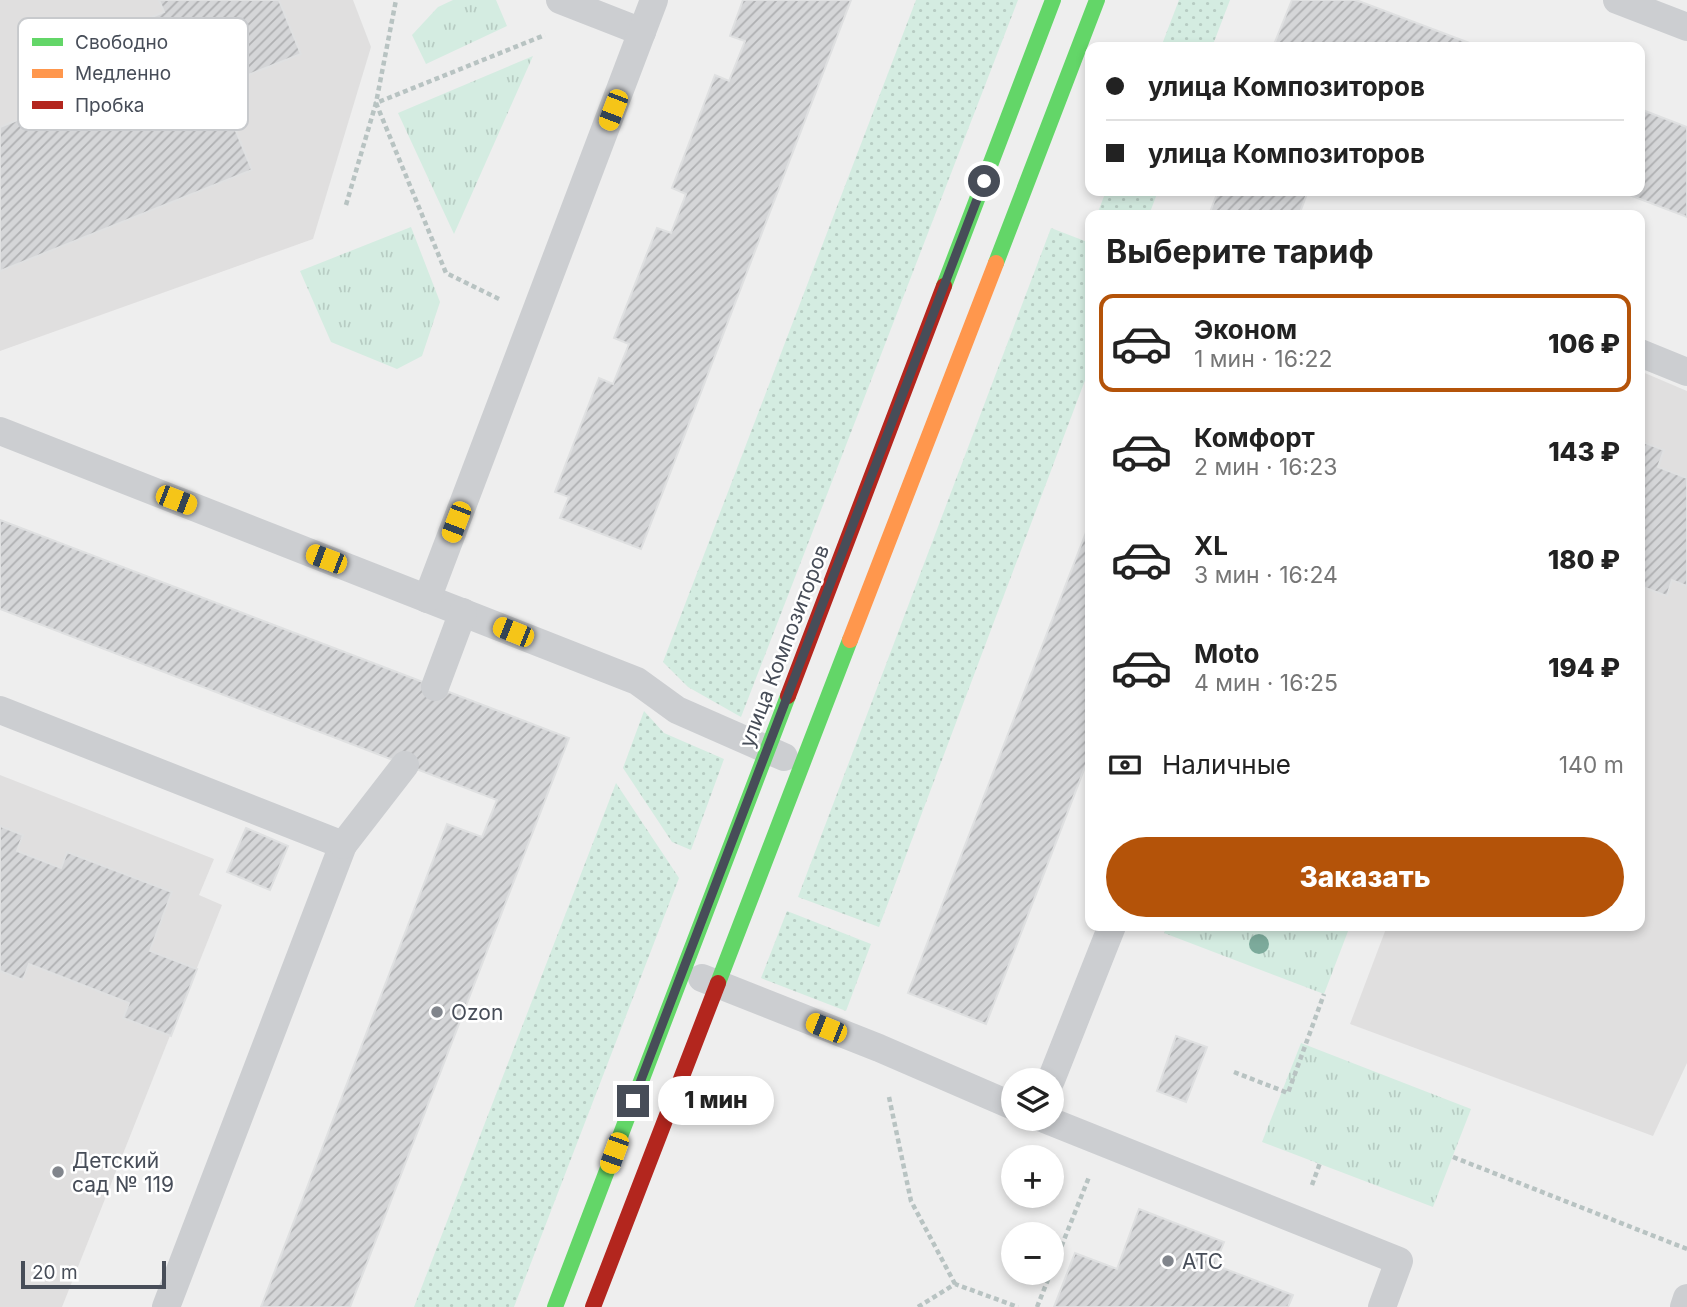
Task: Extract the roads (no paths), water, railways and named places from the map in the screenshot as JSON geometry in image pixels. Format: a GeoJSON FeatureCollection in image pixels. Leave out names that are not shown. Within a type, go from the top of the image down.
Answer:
{"type":"FeatureCollection","features":[{"type":"Feature","properties":{"kind":"street","name":"улица Композиторов"},"geometry":{"type":"LineString","coordinates":[[555,1307],[1053,0]]}},
{"type":"Feature","properties":{"kind":"street"},"geometry":{"type":"LineString","coordinates":[[593,1307],[1097,0]]}},
{"type":"Feature","properties":{"kind":"lane"},"geometry":{"type":"LineString","coordinates":[[560,0],[642,32]]}},
{"type":"Feature","properties":{"kind":"lane"},"geometry":{"type":"LineString","coordinates":[[427,599],[654,0]]}},
{"type":"Feature","properties":{"kind":"lane"},"geometry":{"type":"LineString","coordinates":[[1617,0],[1687,27]]}},
{"type":"Feature","properties":{"kind":"lane"},"geometry":{"type":"LineString","coordinates":[[1645,355],[1687,372]]}},
{"type":"Feature","properties":{"kind":"lane"},"geometry":{"type":"LineString","coordinates":[[0,431],[637,681],[677,710],[801,765]]}},
{"type":"Feature","properties":{"kind":"lane"},"geometry":{"type":"LineString","coordinates":[[435,687],[463,612]]}},
{"type":"Feature","properties":{"kind":"lane"},"geometry":{"type":"LineString","coordinates":[[0,710],[343,845]]}},
{"type":"Feature","properties":{"kind":"lane"},"geometry":{"type":"LineString","coordinates":[[166,1307],[343,845],[405,765]]}},
{"type":"Feature","properties":{"kind":"lane"},"geometry":{"type":"LineString","coordinates":[[1057,1068],[1110,931]]}},
{"type":"Feature","properties":{"kind":"lane"},"geometry":{"type":"LineString","coordinates":[[682,971],[879,1048],[1001,1101]]}},
{"type":"Feature","properties":{"kind":"lane"},"geometry":{"type":"LineString","coordinates":[[1064,1127],[1399,1261],[1382,1307]]}},
{"type":"Feature","properties":{"kind":"lane"},"geometry":{"type":"LineString","coordinates":[[1684,1307],[1687,1298]]}},
{"type":"Feature","properties":{"kind":"place","name":"Ozon"},"geometry":{"type":"Point","coordinates":[437,1012]}},
{"type":"Feature","properties":{"kind":"place","name":"Детский сад № 119"},"geometry":{"type":"Point","coordinates":[58,1172]}},
{"type":"Feature","properties":{"kind":"place","name":"АТС"},"geometry":{"type":"Point","coordinates":[1168,1261]}}]}
